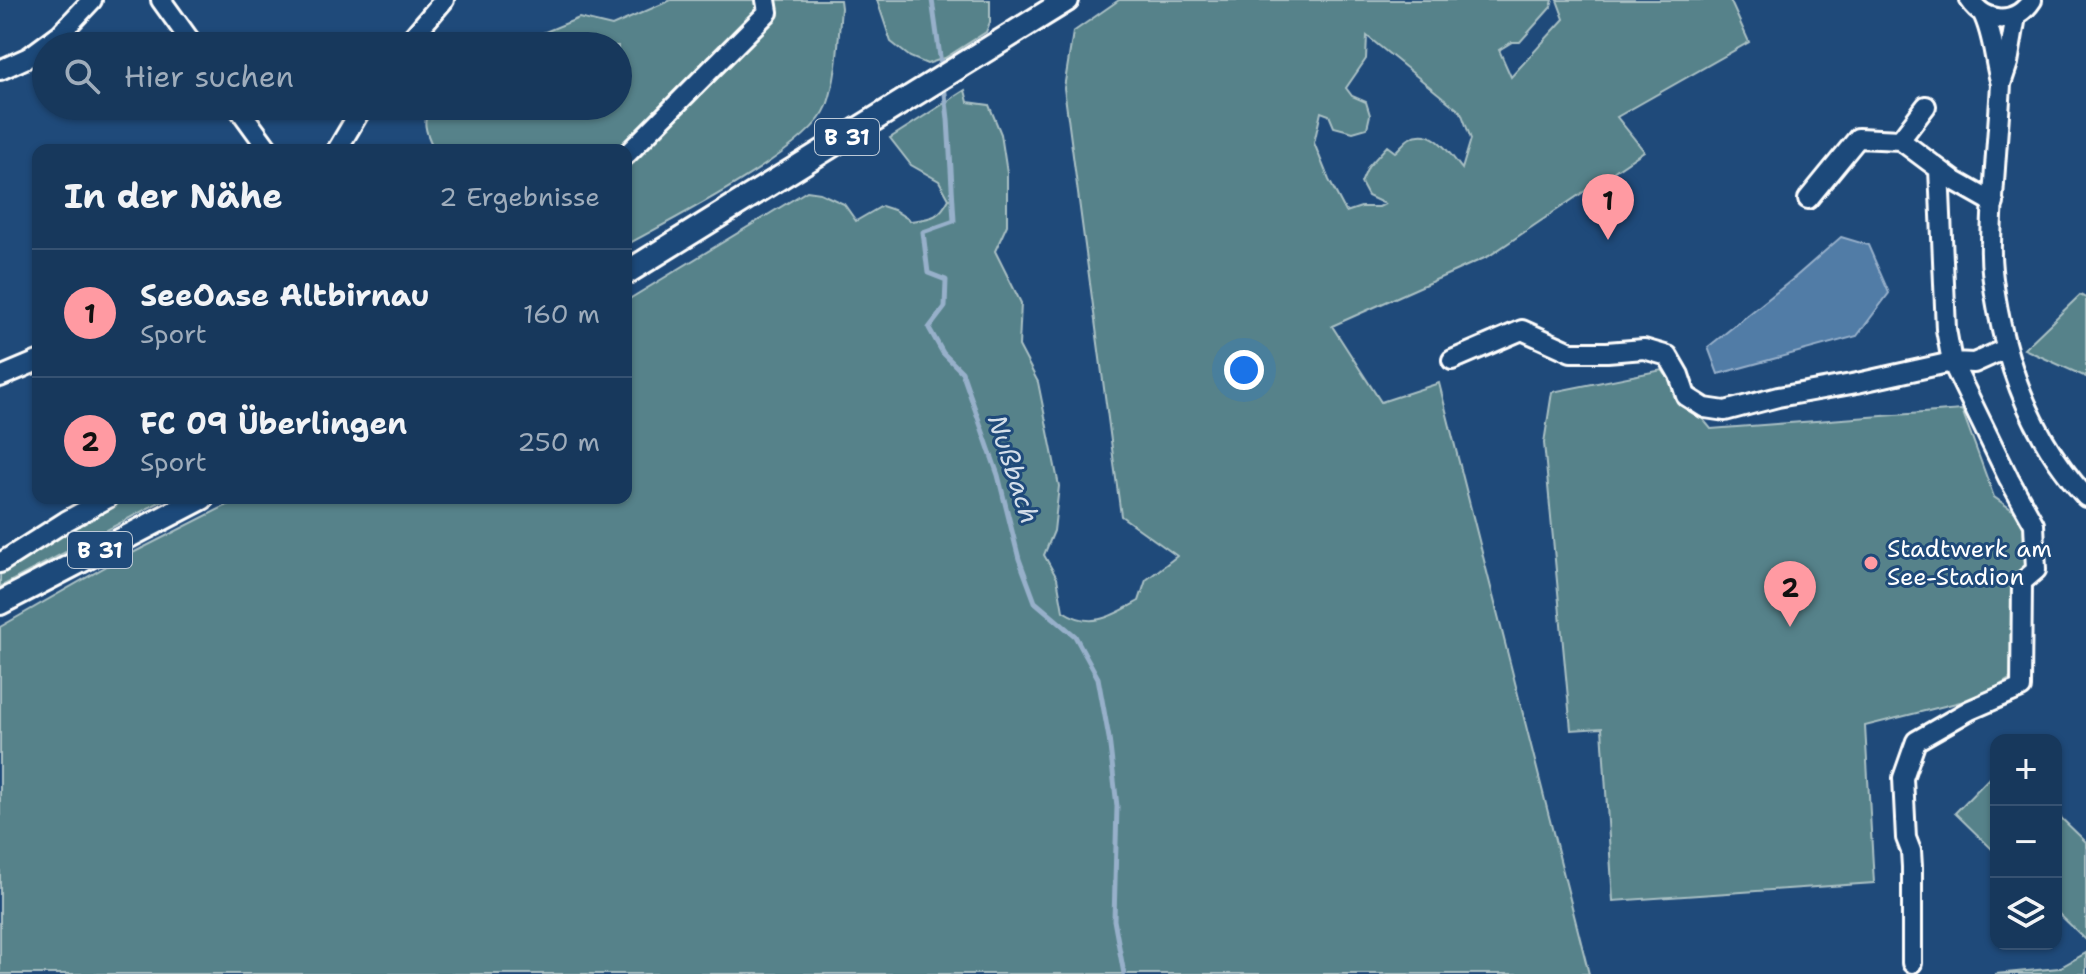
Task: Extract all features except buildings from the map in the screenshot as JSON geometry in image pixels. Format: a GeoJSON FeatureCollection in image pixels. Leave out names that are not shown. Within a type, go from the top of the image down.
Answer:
{"type":"FeatureCollection","features":[{"type":"Feature","properties":{"kind":"main road","name":"B 31"},"geometry":{"type":"LineString","coordinates":[[632,269],[1067,0]]}},
{"type":"Feature","properties":{"kind":"main road","name":"B 31"},"geometry":{"type":"LineString","coordinates":[[0,603],[190,504]]}},
{"type":"Feature","properties":{"kind":"street"},"geometry":{"type":"LineString","coordinates":[[62,32],[92,0]]}},
{"type":"Feature","properties":{"kind":"street"},"geometry":{"type":"LineString","coordinates":[[161,0],[184,32]]}},
{"type":"Feature","properties":{"kind":"street"},"geometry":{"type":"LineString","coordinates":[[417,32],[444,0]]}},
{"type":"Feature","properties":{"kind":"street"},"geometry":{"type":"LineString","coordinates":[[1970,0],[1983,14],[2005,19],[2016,16],[2032,0]]}},
{"type":"Feature","properties":{"kind":"street"},"geometry":{"type":"LineString","coordinates":[[632,149],[767,6]]}},
{"type":"Feature","properties":{"kind":"street"},"geometry":{"type":"LineString","coordinates":[[1983,14],[1989,26],[2001,84]]}},
{"type":"Feature","properties":{"kind":"street"},"geometry":{"type":"LineString","coordinates":[[2016,16],[2001,84],[1991,245],[1993,274],[2005,349],[2027,411],[2049,449],[2086,497]]}},
{"type":"Feature","properties":{"kind":"street"},"geometry":{"type":"LineString","coordinates":[[0,70],[32,55]]}},
{"type":"Feature","properties":{"kind":"street"},"geometry":{"type":"LineString","coordinates":[[1900,140],[1926,106]]}},
{"type":"Feature","properties":{"kind":"street"},"geometry":{"type":"LineString","coordinates":[[247,120],[265,144]]}},
{"type":"Feature","properties":{"kind":"street"},"geometry":{"type":"LineString","coordinates":[[341,144],[355,120]]}},
{"type":"Feature","properties":{"kind":"street"},"geometry":{"type":"LineString","coordinates":[[1808,199],[1858,138],[1900,140],[1994,203]]}},
{"type":"Feature","properties":{"kind":"street"},"geometry":{"type":"LineString","coordinates":[[1912,963],[1912,867],[1906,838],[1903,778],[1916,741],[1970,710],[2021,688],[2022,582],[2036,570],[2034,524],[1952,362],[1946,329],[1939,169]]}},
{"type":"Feature","properties":{"kind":"street"},"geometry":{"type":"LineString","coordinates":[[1452,360],[1522,330],[1571,352],[1644,349],[1668,356],[1686,396],[1705,408],[1725,411],[1778,397],[1952,362],[1974,363],[2005,349]]}},
{"type":"Feature","properties":{"kind":"street"},"geometry":{"type":"LineString","coordinates":[[0,377],[32,364]]}},
{"type":"Feature","properties":{"kind":"street"},"geometry":{"type":"LineString","coordinates":[[0,563],[97,504]]}},
{"type":"Feature","properties":{"kind":"green space"},"geometry":{"type":"Polygon","coordinates":[[[671,0],[840,0],[841,8],[833,82],[827,106],[815,124],[795,143],[737,183],[632,242],[632,144],[432,144],[425,121],[632,120],[632,32],[545,32],[579,18],[612,26],[671,0]]]}},
{"type":"Feature","properties":{"kind":"green space"},"geometry":{"type":"Polygon","coordinates":[[[877,0],[990,0],[990,22],[986,32],[945,58],[927,64],[910,57],[891,42],[877,0]]]}},
{"type":"Feature","properties":{"kind":"green space"},"geometry":{"type":"Polygon","coordinates":[[[1119,0],[1553,0],[1551,7],[1520,42],[1512,42],[1499,50],[1511,77],[1564,19],[1557,0],[1730,0],[1749,42],[1617,117],[1644,151],[1489,256],[1332,326],[1381,402],[1439,383],[1589,974],[0,974],[0,627],[107,566],[229,504],[632,504],[632,297],[807,191],[820,193],[844,204],[856,221],[882,206],[911,221],[938,214],[949,199],[939,181],[911,165],[890,138],[965,90],[968,102],[989,105],[1001,134],[1007,173],[1007,225],[995,251],[1021,303],[1019,346],[1038,382],[1059,486],[1054,531],[1044,555],[1057,578],[1063,611],[1083,620],[1102,619],[1139,601],[1146,580],[1177,556],[1121,516],[1064,88],[1073,32],[1119,0]],[[1367,36],[1366,59],[1346,88],[1352,96],[1366,102],[1370,115],[1367,128],[1353,132],[1334,127],[1329,115],[1321,112],[1314,143],[1346,212],[1385,204],[1368,196],[1361,183],[1368,167],[1387,146],[1395,152],[1410,138],[1426,135],[1440,143],[1462,169],[1471,139],[1461,112],[1367,36]]]}},
{"type":"Feature","properties":{"kind":"green space"},"geometry":{"type":"Polygon","coordinates":[[[2080,295],[2086,298],[2086,377],[2024,349],[2080,295]]]}},
{"type":"Feature","properties":{"kind":"green space"},"geometry":{"type":"Polygon","coordinates":[[[1662,370],[1711,429],[1962,410],[1994,497],[2028,521],[2031,568],[2016,675],[1980,697],[1865,726],[1874,883],[1613,901],[1602,728],[1571,730],[1544,443],[1552,392],[1662,370]]]}},
{"type":"Feature","properties":{"kind":"green space"},"geometry":{"type":"Polygon","coordinates":[[[98,504],[156,504],[0,587],[0,575],[98,504]]]}},
{"type":"Feature","properties":{"kind":"green space"},"geometry":{"type":"Polygon","coordinates":[[[1990,777],[1990,847],[1955,813],[1990,777]]]}},
{"type":"Feature","properties":{"kind":"green space"},"geometry":{"type":"Polygon","coordinates":[[[2062,819],[2086,842],[2086,940],[2062,917],[2062,819]]]}},
{"type":"Feature","properties":{"kind":"green space"},"geometry":{"type":"Polygon","coordinates":[[[2086,953],[2086,974],[1995,974],[2059,968],[2086,953]]]}},
{"type":"Feature","properties":{"kind":"water"},"geometry":{"type":"Polygon","coordinates":[[[1841,237],[1868,245],[1889,293],[1857,336],[1718,374],[1708,347],[1841,237]]]}},
{"type":"Feature","properties":{"kind":"waterway","name":"Nußbach"},"geometry":{"type":"LineString","coordinates":[[932,0],[942,71]]}},
{"type":"Feature","properties":{"kind":"waterway","name":"Nußbach"},"geometry":{"type":"LineString","coordinates":[[944,85],[954,221],[923,232],[928,273],[946,280],[945,307],[929,328],[943,353],[962,372],[998,475],[1019,559],[1035,602],[1075,636],[1098,678],[1117,806],[1114,920],[1124,974]]}},
{"type":"Feature","properties":{"kind":"place","name":"SeeOase Altbirnau"},"geometry":{"type":"Point","coordinates":[1608,240]}},
{"type":"Feature","properties":{"kind":"place","name":"Stadtwerk am See-Stadion"},"geometry":{"type":"Point","coordinates":[1871,563]}},
{"type":"Feature","properties":{"kind":"place","name":"FC 09 Überlingen"},"geometry":{"type":"Point","coordinates":[1790,627]}}]}
